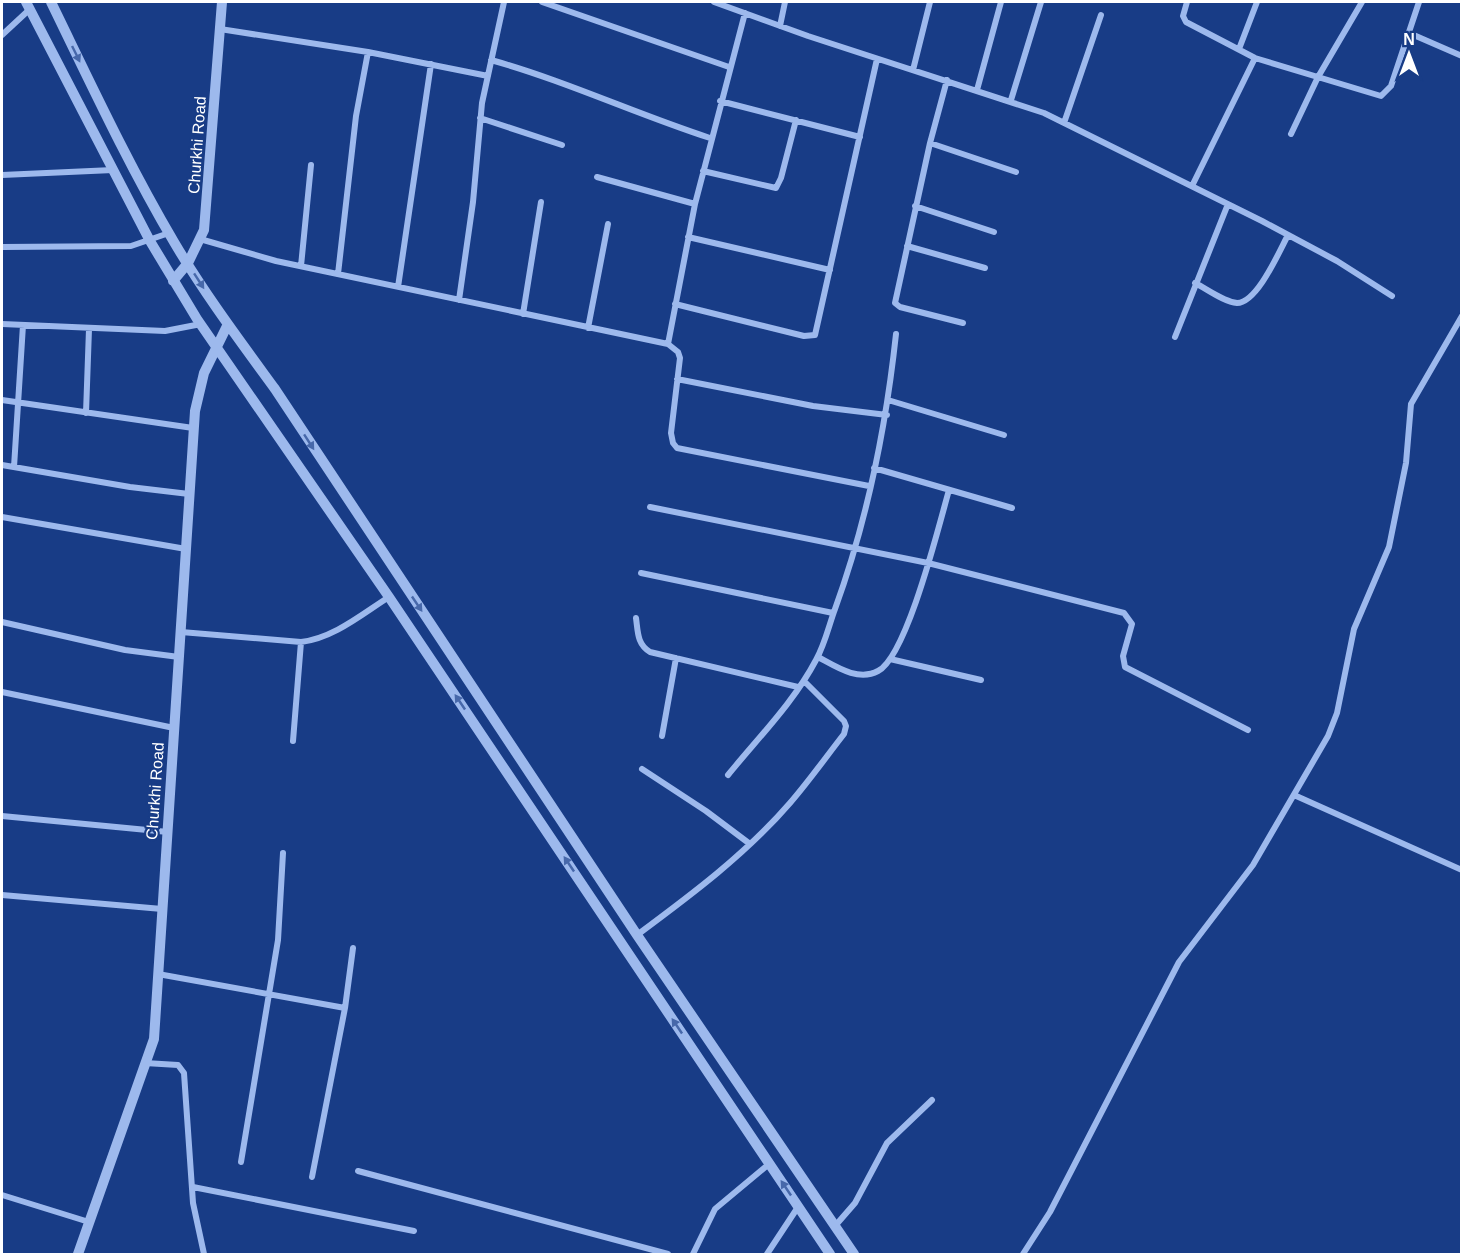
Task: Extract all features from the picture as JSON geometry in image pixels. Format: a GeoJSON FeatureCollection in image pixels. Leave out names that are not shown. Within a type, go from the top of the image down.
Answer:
{"type":"FeatureCollection","features":[{"type":"Feature","properties":{"kind":"street"},"geometry":{"type":"LineString","coordinates":[[51,2],[133,167],[188,263],[275,389],[637,936],[853,1254]]}},
{"type":"Feature","properties":{"kind":"street","name":"Churkhi Road"},"geometry":{"type":"LineString","coordinates":[[173,281],[188,263],[200,239],[207,214],[222,2]]}},
{"type":"Feature","properties":{"kind":"street"},"geometry":{"type":"LineString","coordinates":[[459,300],[472,212],[480,118],[504,2]]}},
{"type":"Feature","properties":{"kind":"street"},"geometry":{"type":"LineString","coordinates":[[542,2],[729,68]]}},
{"type":"Feature","properties":{"kind":"street"},"geometry":{"type":"LineString","coordinates":[[714,2],[730,4],[745,13],[780,26],[877,59],[1011,100],[1064,123],[1228,204],[1337,261],[1392,296]]}},
{"type":"Feature","properties":{"kind":"street"},"geometry":{"type":"LineString","coordinates":[[780,26],[785,2]]}},
{"type":"Feature","properties":{"kind":"street"},"geometry":{"type":"LineString","coordinates":[[913,70],[930,2]]}},
{"type":"Feature","properties":{"kind":"street"},"geometry":{"type":"LineString","coordinates":[[976,90],[1001,2]]}},
{"type":"Feature","properties":{"kind":"street"},"geometry":{"type":"LineString","coordinates":[[1011,100],[1041,2]]}},
{"type":"Feature","properties":{"kind":"street"},"geometry":{"type":"LineString","coordinates":[[1187,2],[1183,16],[1186,22],[1255,58],[1381,96],[1391,86],[1419,2]]}},
{"type":"Feature","properties":{"kind":"street"},"geometry":{"type":"LineString","coordinates":[[1239,49],[1257,2]]}},
{"type":"Feature","properties":{"kind":"street"},"geometry":{"type":"LineString","coordinates":[[1292,134],[1318,77],[1362,2]]}},
{"type":"Feature","properties":{"kind":"street"},"geometry":{"type":"LineString","coordinates":[[2,35],[28,5],[173,281],[215,346],[389,597],[830,1254]]}},
{"type":"Feature","properties":{"kind":"street"},"geometry":{"type":"LineString","coordinates":[[668,344],[710,138],[745,13]]}},
{"type":"Feature","properties":{"kind":"street"},"geometry":{"type":"LineString","coordinates":[[1064,123],[1101,15]]}},
{"type":"Feature","properties":{"kind":"street"},"geometry":{"type":"LineString","coordinates":[[220,29],[368,51],[488,76]]}},
{"type":"Feature","properties":{"kind":"street"},"geometry":{"type":"LineString","coordinates":[[1409,33],[1461,56]]}},
{"type":"Feature","properties":{"kind":"street"},"geometry":{"type":"LineString","coordinates":[[338,274],[356,116],[368,51]]}},
{"type":"Feature","properties":{"kind":"street"},"geometry":{"type":"LineString","coordinates":[[1192,186],[1255,58]]}},
{"type":"Feature","properties":{"kind":"street"},"geometry":{"type":"LineString","coordinates":[[675,304],[810,336],[815,335],[818,330],[877,59]]}},
{"type":"Feature","properties":{"kind":"street"},"geometry":{"type":"LineString","coordinates":[[491,60],[568,84],[650,118],[710,138]]}},
{"type":"Feature","properties":{"kind":"street"},"geometry":{"type":"LineString","coordinates":[[398,287],[431,64]]}},
{"type":"Feature","properties":{"kind":"street"},"geometry":{"type":"LineString","coordinates":[[947,80],[915,206],[895,303],[900,307],[963,323]]}},
{"type":"Feature","properties":{"kind":"street"},"geometry":{"type":"LineString","coordinates":[[720,101],[860,137]]}},
{"type":"Feature","properties":{"kind":"street"},"geometry":{"type":"LineString","coordinates":[[480,118],[562,145]]}},
{"type":"Feature","properties":{"kind":"street"},"geometry":{"type":"LineString","coordinates":[[703,171],[776,188],[781,178],[796,120]]}},
{"type":"Feature","properties":{"kind":"street"},"geometry":{"type":"LineString","coordinates":[[930,142],[1016,172]]}},
{"type":"Feature","properties":{"kind":"street"},"geometry":{"type":"LineString","coordinates":[[301,266],[311,165]]}},
{"type":"Feature","properties":{"kind":"street"},"geometry":{"type":"LineString","coordinates":[[2,175],[113,170]]}},
{"type":"Feature","properties":{"kind":"street"},"geometry":{"type":"LineString","coordinates":[[597,177],[695,204]]}},
{"type":"Feature","properties":{"kind":"street"},"geometry":{"type":"LineString","coordinates":[[523,314],[541,202]]}},
{"type":"Feature","properties":{"kind":"street"},"geometry":{"type":"LineString","coordinates":[[1175,337],[1228,204]]}},
{"type":"Feature","properties":{"kind":"street"},"geometry":{"type":"LineString","coordinates":[[915,206],[994,232]]}},
{"type":"Feature","properties":{"kind":"street"},"geometry":{"type":"LineString","coordinates":[[588,327],[608,224]]}},
{"type":"Feature","properties":{"kind":"street"},"geometry":{"type":"LineString","coordinates":[[2,247],[111,248],[150,241],[169,233]]}},
{"type":"Feature","properties":{"kind":"street"},"geometry":{"type":"LineString","coordinates":[[1195,283],[1231,302],[1246,301],[1255,294],[1288,235]]}},
{"type":"Feature","properties":{"kind":"street"},"geometry":{"type":"LineString","coordinates":[[688,237],[830,270]]}},
{"type":"Feature","properties":{"kind":"street"},"geometry":{"type":"LineString","coordinates":[[200,239],[301,266],[668,344],[678,352],[678,379],[671,434],[678,448],[869,486]]}},
{"type":"Feature","properties":{"kind":"street"},"geometry":{"type":"LineString","coordinates":[[907,246],[985,268]]}},
{"type":"Feature","properties":{"kind":"street"},"geometry":{"type":"LineString","coordinates":[[1023,1254],[1050,1212],[1179,962],[1253,865],[1328,736],[1337,713],[1354,629],[1389,547],[1408,453],[1411,404],[1461,316]]}},
{"type":"Feature","properties":{"kind":"street"},"geometry":{"type":"LineString","coordinates":[[2,324],[165,331],[201,324]]}},
{"type":"Feature","properties":{"kind":"street","name":"Churkhi Road"},"geometry":{"type":"LineString","coordinates":[[78,1254],[154,1039],[193,428],[199,391],[215,346],[228,324]]}},
{"type":"Feature","properties":{"kind":"street"},"geometry":{"type":"LineString","coordinates":[[14,467],[23,325]]}},
{"type":"Feature","properties":{"kind":"street"},"geometry":{"type":"LineString","coordinates":[[86,413],[89,329]]}},
{"type":"Feature","properties":{"kind":"street"},"geometry":{"type":"LineString","coordinates":[[728,775],[804,681],[818,657],[854,549],[874,468],[886,415],[896,334]]}},
{"type":"Feature","properties":{"kind":"street"},"geometry":{"type":"LineString","coordinates":[[678,379],[813,406],[886,415]]}},
{"type":"Feature","properties":{"kind":"street"},"geometry":{"type":"LineString","coordinates":[[2,400],[193,428]]}},
{"type":"Feature","properties":{"kind":"street"},"geometry":{"type":"LineString","coordinates":[[888,400],[1004,435]]}},
{"type":"Feature","properties":{"kind":"street"},"geometry":{"type":"LineString","coordinates":[[2,465],[130,487],[189,494]]}},
{"type":"Feature","properties":{"kind":"street"},"geometry":{"type":"LineString","coordinates":[[874,468],[1012,508]]}},
{"type":"Feature","properties":{"kind":"street"},"geometry":{"type":"LineString","coordinates":[[818,657],[844,671],[867,675],[879,671],[890,659],[902,638],[928,563],[949,490]]}},
{"type":"Feature","properties":{"kind":"street"},"geometry":{"type":"LineString","coordinates":[[650,507],[928,563],[1124,613],[1132,624],[1123,656],[1125,667],[1248,730]]}},
{"type":"Feature","properties":{"kind":"street"},"geometry":{"type":"LineString","coordinates":[[2,518],[186,549]]}},
{"type":"Feature","properties":{"kind":"street"},"geometry":{"type":"LineString","coordinates":[[641,573],[833,613]]}},
{"type":"Feature","properties":{"kind":"street"},"geometry":{"type":"LineString","coordinates":[[181,632],[301,642],[329,635],[389,597]]}},
{"type":"Feature","properties":{"kind":"street"},"geometry":{"type":"LineString","coordinates":[[636,618],[639,640],[643,647],[676,658],[798,687]]}},
{"type":"Feature","properties":{"kind":"street"},"geometry":{"type":"LineString","coordinates":[[2,622],[125,650],[179,657]]}},
{"type":"Feature","properties":{"kind":"street"},"geometry":{"type":"LineString","coordinates":[[292,741],[301,642]]}},
{"type":"Feature","properties":{"kind":"street"},"geometry":{"type":"LineString","coordinates":[[662,736],[676,658]]}},
{"type":"Feature","properties":{"kind":"street"},"geometry":{"type":"LineString","coordinates":[[890,659],[981,680]]}},
{"type":"Feature","properties":{"kind":"street"},"geometry":{"type":"LineString","coordinates":[[637,936],[708,882],[750,844],[790,803],[844,734],[846,726],[844,721],[804,681]]}},
{"type":"Feature","properties":{"kind":"street"},"geometry":{"type":"LineString","coordinates":[[2,692],[174,728]]}},
{"type":"Feature","properties":{"kind":"street"},"geometry":{"type":"LineString","coordinates":[[642,769],[706,811],[750,844]]}},
{"type":"Feature","properties":{"kind":"street"},"geometry":{"type":"LineString","coordinates":[[1294,795],[1461,870]]}},
{"type":"Feature","properties":{"kind":"street"},"geometry":{"type":"LineString","coordinates":[[2,816],[168,832]]}},
{"type":"Feature","properties":{"kind":"street"},"geometry":{"type":"LineString","coordinates":[[241,1162],[278,940],[283,853]]}},
{"type":"Feature","properties":{"kind":"street"},"geometry":{"type":"LineString","coordinates":[[2,895],[162,909]]}},
{"type":"Feature","properties":{"kind":"street"},"geometry":{"type":"LineString","coordinates":[[312,1177],[345,1008],[353,948]]}},
{"type":"Feature","properties":{"kind":"street"},"geometry":{"type":"LineString","coordinates":[[158,974],[345,1008]]}},
{"type":"Feature","properties":{"kind":"street"},"geometry":{"type":"LineString","coordinates":[[145,1063],[178,1065],[184,1073],[193,1203],[204,1254]]}},
{"type":"Feature","properties":{"kind":"street"},"geometry":{"type":"LineString","coordinates":[[835,1226],[855,1203],[887,1143],[932,1100]]}},
{"type":"Feature","properties":{"kind":"street"},"geometry":{"type":"LineString","coordinates":[[693,1254],[715,1209],[769,1164]]}},
{"type":"Feature","properties":{"kind":"street"},"geometry":{"type":"LineString","coordinates":[[358,1171],[668,1254]]}},
{"type":"Feature","properties":{"kind":"street"},"geometry":{"type":"LineString","coordinates":[[193,1187],[414,1231]]}},
{"type":"Feature","properties":{"kind":"street"},"geometry":{"type":"LineString","coordinates":[[2,1195],[89,1222]]}},
{"type":"Feature","properties":{"kind":"street"},"geometry":{"type":"LineString","coordinates":[[767,1254],[799,1207]]}}]}
